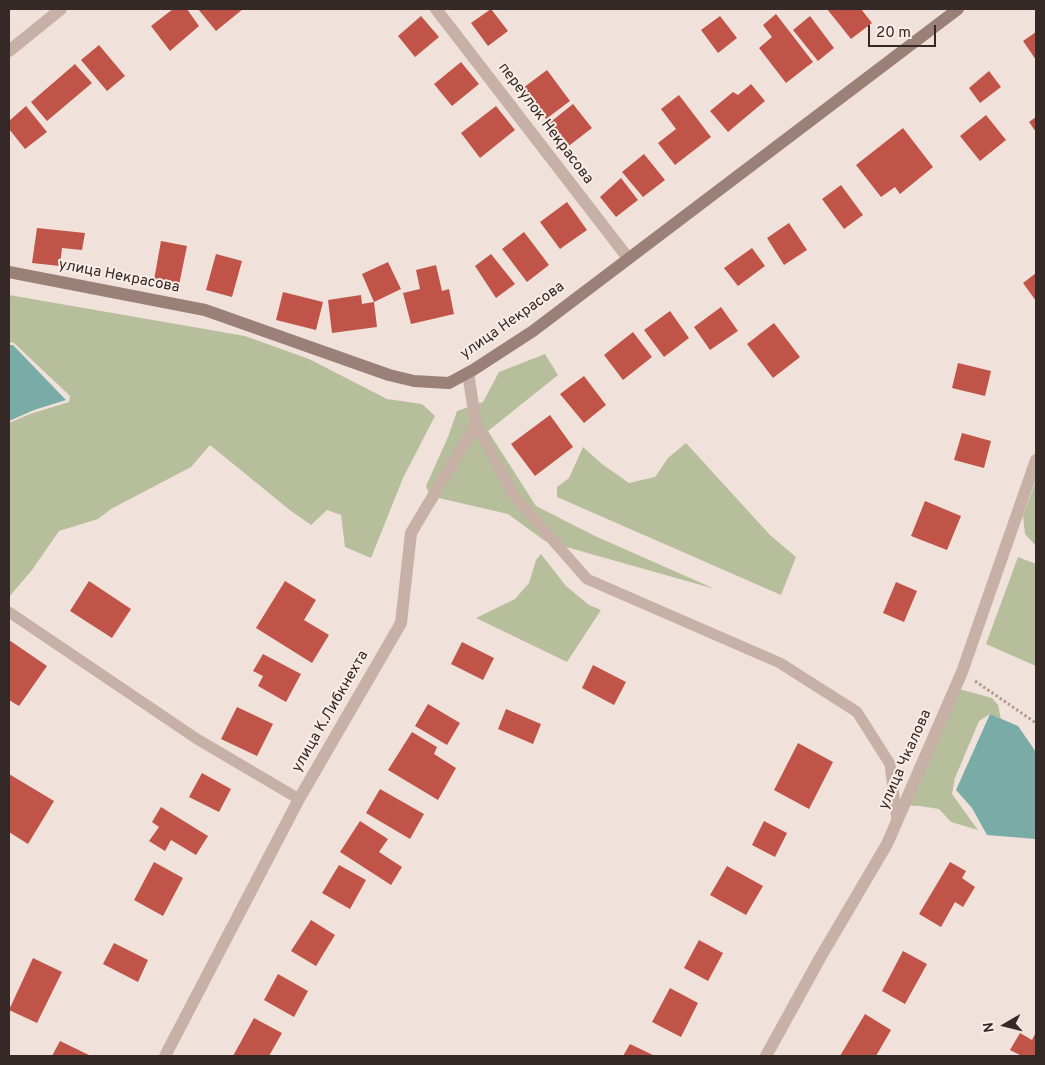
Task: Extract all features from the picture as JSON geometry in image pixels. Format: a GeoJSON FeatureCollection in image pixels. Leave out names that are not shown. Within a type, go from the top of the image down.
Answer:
{"type":"FeatureCollection","features":[{"type":"Feature","properties":{"kind":"street"},"geometry":{"type":"LineString","coordinates":[[9,51],[61,9]]}},
{"type":"Feature","properties":{"kind":"street","name":"переулок Некрасова"},"geometry":{"type":"LineString","coordinates":[[436,9],[628,258]]}},
{"type":"Feature","properties":{"kind":"street","name":"улица Некрасова"},"geometry":{"type":"LineString","coordinates":[[9,272],[205,310],[389,376],[449,383],[468,373],[532,331],[958,9]]}},
{"type":"Feature","properties":{"kind":"street"},"geometry":{"type":"LineString","coordinates":[[468,373],[476,424]]}},
{"type":"Feature","properties":{"kind":"street","name":"улица К.Либкнехта"},"geometry":{"type":"LineString","coordinates":[[165,1056],[299,799],[401,623],[410,533],[476,424]]}},
{"type":"Feature","properties":{"kind":"street","name":"улица Чкалова"},"geometry":{"type":"LineString","coordinates":[[766,1056],[820,958],[887,844],[962,672],[1036,460]]}},
{"type":"Feature","properties":{"kind":"lane"},"geometry":{"type":"LineString","coordinates":[[476,424],[514,496],[587,579],[780,663],[857,712],[890,764],[897,820]]}},
{"type":"Feature","properties":{"kind":"lane"},"geometry":{"type":"LineString","coordinates":[[9,612],[197,739],[299,799]]}},
{"type":"Feature","properties":{"kind":"path"},"geometry":{"type":"LineString","coordinates":[[962,672],[1017,708],[1036,723]]}},
{"type":"Feature","properties":{"kind":"green space"},"geometry":{"type":"Polygon","coordinates":[[[9,295],[245,336],[309,359],[387,399],[422,404],[435,416],[403,478],[371,558],[345,547],[341,515],[327,510],[311,525],[210,445],[191,467],[111,509],[98,519],[59,531],[32,570],[9,597],[9,423],[30,414],[69,402],[70,396],[14,343],[9,342],[9,295]]]}},
{"type":"Feature","properties":{"kind":"green space"},"geometry":{"type":"Polygon","coordinates":[[[545,354],[558,375],[488,431],[536,506],[595,536],[715,589],[545,541],[508,514],[430,496],[426,486],[448,437],[457,411],[483,402],[499,372],[545,354]]]}},
{"type":"Feature","properties":{"kind":"green space"},"geometry":{"type":"Polygon","coordinates":[[[686,443],[770,535],[796,557],[781,595],[557,497],[557,487],[569,478],[583,447],[602,464],[629,483],[655,477],[668,458],[686,443]]]}},
{"type":"Feature","properties":{"kind":"green space"},"geometry":{"type":"Polygon","coordinates":[[[1036,480],[1036,546],[1025,534],[1023,516],[1036,480]]]}},
{"type":"Feature","properties":{"kind":"green space"},"geometry":{"type":"Polygon","coordinates":[[[541,554],[566,586],[589,605],[601,610],[567,662],[476,618],[515,599],[529,583],[536,560],[541,554]]]}},
{"type":"Feature","properties":{"kind":"green space"},"geometry":{"type":"Polygon","coordinates":[[[1018,557],[1036,564],[1036,666],[986,644],[1018,557]]]}},
{"type":"Feature","properties":{"kind":"green space"},"geometry":{"type":"Polygon","coordinates":[[[952,687],[992,698],[998,705],[1001,719],[990,714],[979,721],[955,778],[952,794],[978,830],[951,822],[939,809],[900,805],[952,687]]]}},
{"type":"Feature","properties":{"kind":"water"},"geometry":{"type":"Polygon","coordinates":[[[9,345],[13,345],[66,400],[34,410],[9,421],[9,345]]]}},
{"type":"Feature","properties":{"kind":"water"},"geometry":{"type":"Polygon","coordinates":[[[990,714],[1018,726],[1036,752],[1036,839],[987,835],[972,808],[956,790],[990,714]]]}},
{"type":"Feature","properties":{"kind":"building"},"geometry":{"type":"Polygon","coordinates":[[[173,9],[187,9],[199,26],[170,51],[151,26],[173,9]]]}},
{"type":"Feature","properties":{"kind":"building"},"geometry":{"type":"Polygon","coordinates":[[[198,9],[243,9],[216,31],[198,9]]]}},
{"type":"Feature","properties":{"kind":"building"},"geometry":{"type":"Polygon","coordinates":[[[491,9],[508,31],[488,46],[471,23],[491,9]]]}},
{"type":"Feature","properties":{"kind":"building"},"geometry":{"type":"Polygon","coordinates":[[[827,9],[861,9],[872,23],[851,39],[827,9]]]}},
{"type":"Feature","properties":{"kind":"building"},"geometry":{"type":"Polygon","coordinates":[[[776,14],[813,62],[786,83],[759,48],[772,37],[763,25],[776,14]]]}},
{"type":"Feature","properties":{"kind":"building"},"geometry":{"type":"Polygon","coordinates":[[[421,16],[439,37],[415,57],[398,36],[421,16]]]}},
{"type":"Feature","properties":{"kind":"building"},"geometry":{"type":"Polygon","coordinates":[[[720,16],[737,38],[718,53],[701,30],[720,16]]]}},
{"type":"Feature","properties":{"kind":"building"},"geometry":{"type":"Polygon","coordinates":[[[810,16],[834,48],[818,61],[793,30],[810,16]]]}},
{"type":"Feature","properties":{"kind":"building"},"geometry":{"type":"Polygon","coordinates":[[[1036,32],[1036,60],[1023,41],[1036,32]]]}},
{"type":"Feature","properties":{"kind":"building"},"geometry":{"type":"Polygon","coordinates":[[[99,45],[125,76],[107,91],[81,60],[99,45]]]}},
{"type":"Feature","properties":{"kind":"building"},"geometry":{"type":"Polygon","coordinates":[[[461,62],[479,84],[452,106],[434,84],[461,62]]]}},
{"type":"Feature","properties":{"kind":"building"},"geometry":{"type":"Polygon","coordinates":[[[75,64],[92,83],[47,121],[31,102],[75,64]]]}},
{"type":"Feature","properties":{"kind":"building"},"geometry":{"type":"Polygon","coordinates":[[[547,70],[570,101],[546,119],[523,88],[547,70]]]}},
{"type":"Feature","properties":{"kind":"building"},"geometry":{"type":"Polygon","coordinates":[[[989,71],[1001,87],[980,103],[969,88],[989,71]]]}},
{"type":"Feature","properties":{"kind":"building"},"geometry":{"type":"Polygon","coordinates":[[[751,84],[765,101],[728,132],[710,111],[733,92],[738,95],[751,84]]]}},
{"type":"Feature","properties":{"kind":"building"},"geometry":{"type":"Polygon","coordinates":[[[679,95],[711,137],[675,165],[658,143],[676,129],[661,109],[679,95]]]}},
{"type":"Feature","properties":{"kind":"building"},"geometry":{"type":"Polygon","coordinates":[[[573,104],[592,128],[566,148],[548,124],[573,104]]]}},
{"type":"Feature","properties":{"kind":"building"},"geometry":{"type":"Polygon","coordinates":[[[26,106],[47,132],[25,149],[9,129],[9,121],[26,106]]]}},
{"type":"Feature","properties":{"kind":"building"},"geometry":{"type":"Polygon","coordinates":[[[496,106],[515,130],[480,158],[461,133],[496,106]]]}},
{"type":"Feature","properties":{"kind":"building"},"geometry":{"type":"Polygon","coordinates":[[[986,115],[1006,140],[980,161],[960,136],[986,115]]]}},
{"type":"Feature","properties":{"kind":"building"},"geometry":{"type":"Polygon","coordinates":[[[1036,117],[1036,132],[1029,122],[1036,117]]]}},
{"type":"Feature","properties":{"kind":"building"},"geometry":{"type":"Polygon","coordinates":[[[903,128],[933,167],[900,194],[895,187],[881,197],[856,165],[903,128]]]}},
{"type":"Feature","properties":{"kind":"building"},"geometry":{"type":"Polygon","coordinates":[[[644,154],[665,180],[643,197],[622,172],[644,154]]]}},
{"type":"Feature","properties":{"kind":"building"},"geometry":{"type":"Polygon","coordinates":[[[621,178],[638,200],[616,217],[600,197],[621,178]]]}},
{"type":"Feature","properties":{"kind":"building"},"geometry":{"type":"Polygon","coordinates":[[[841,185],[863,215],[844,229],[822,199],[841,185]]]}},
{"type":"Feature","properties":{"kind":"building"},"geometry":{"type":"Polygon","coordinates":[[[567,202],[587,230],[560,249],[540,222],[567,202]]]}},
{"type":"Feature","properties":{"kind":"building"},"geometry":{"type":"Polygon","coordinates":[[[789,223],[807,250],[784,265],[767,238],[789,223]]]}},
{"type":"Feature","properties":{"kind":"building"},"geometry":{"type":"Polygon","coordinates":[[[37,228],[85,233],[82,250],[62,248],[60,266],[32,263],[37,228]]]}},
{"type":"Feature","properties":{"kind":"building"},"geometry":{"type":"Polygon","coordinates":[[[524,232],[549,265],[527,282],[502,249],[524,232]]]}},
{"type":"Feature","properties":{"kind":"building"},"geometry":{"type":"Polygon","coordinates":[[[161,241],[187,246],[179,285],[154,280],[161,241]]]}},
{"type":"Feature","properties":{"kind":"building"},"geometry":{"type":"Polygon","coordinates":[[[752,248],[765,266],[738,286],[724,268],[752,248]]]}},
{"type":"Feature","properties":{"kind":"building"},"geometry":{"type":"Polygon","coordinates":[[[216,254],[242,261],[232,297],[206,290],[216,254]]]}},
{"type":"Feature","properties":{"kind":"building"},"geometry":{"type":"Polygon","coordinates":[[[491,254],[515,284],[496,298],[475,266],[491,254]]]}},
{"type":"Feature","properties":{"kind":"building"},"geometry":{"type":"Polygon","coordinates":[[[388,262],[401,289],[374,302],[362,274],[388,262]]]}},
{"type":"Feature","properties":{"kind":"building"},"geometry":{"type":"Polygon","coordinates":[[[436,265],[442,291],[449,289],[454,314],[411,324],[403,293],[420,289],[416,270],[436,265]]]}},
{"type":"Feature","properties":{"kind":"building"},"geometry":{"type":"Polygon","coordinates":[[[1036,273],[1036,301],[1023,283],[1036,273]]]}},
{"type":"Feature","properties":{"kind":"building"},"geometry":{"type":"Polygon","coordinates":[[[283,292],[323,302],[316,330],[276,320],[283,292]]]}},
{"type":"Feature","properties":{"kind":"building"},"geometry":{"type":"Polygon","coordinates":[[[361,295],[362,304],[374,302],[377,327],[332,333],[328,300],[361,295]]]}},
{"type":"Feature","properties":{"kind":"building"},"geometry":{"type":"Polygon","coordinates":[[[721,307],[738,331],[710,350],[694,327],[721,307]]]}},
{"type":"Feature","properties":{"kind":"building"},"geometry":{"type":"Polygon","coordinates":[[[670,311],[689,338],[664,357],[644,330],[670,311]]]}},
{"type":"Feature","properties":{"kind":"building"},"geometry":{"type":"Polygon","coordinates":[[[774,323],[800,357],[773,378],[747,344],[774,323]]]}},
{"type":"Feature","properties":{"kind":"building"},"geometry":{"type":"Polygon","coordinates":[[[633,332],[652,357],[623,380],[604,355],[633,332]]]}},
{"type":"Feature","properties":{"kind":"building"},"geometry":{"type":"Polygon","coordinates":[[[958,363],[991,371],[985,396],[952,388],[958,363]]]}},
{"type":"Feature","properties":{"kind":"building"},"geometry":{"type":"Polygon","coordinates":[[[584,376],[606,405],[584,423],[560,394],[584,376]]]}},
{"type":"Feature","properties":{"kind":"building"},"geometry":{"type":"Polygon","coordinates":[[[550,415],[573,447],[535,476],[511,444],[550,415]]]}},
{"type":"Feature","properties":{"kind":"building"},"geometry":{"type":"Polygon","coordinates":[[[962,433],[991,441],[984,468],[954,460],[962,433]]]}},
{"type":"Feature","properties":{"kind":"building"},"geometry":{"type":"Polygon","coordinates":[[[925,501],[961,516],[947,550],[911,536],[925,501]]]}},
{"type":"Feature","properties":{"kind":"building"},"geometry":{"type":"Polygon","coordinates":[[[89,581],[131,609],[112,638],[70,611],[89,581]]]}},
{"type":"Feature","properties":{"kind":"building"},"geometry":{"type":"Polygon","coordinates":[[[285,581],[316,600],[304,620],[329,635],[312,663],[256,628],[285,581]]]}},
{"type":"Feature","properties":{"kind":"building"},"geometry":{"type":"Polygon","coordinates":[[[896,582],[917,591],[904,622],[883,613],[896,582]]]}},
{"type":"Feature","properties":{"kind":"building"},"geometry":{"type":"Polygon","coordinates":[[[9,640],[47,666],[19,706],[9,700],[9,640]]]}},
{"type":"Feature","properties":{"kind":"building"},"geometry":{"type":"Polygon","coordinates":[[[462,642],[494,658],[483,680],[451,664],[462,642]]]}},
{"type":"Feature","properties":{"kind":"building"},"geometry":{"type":"Polygon","coordinates":[[[263,654],[301,674],[286,702],[258,686],[263,676],[253,671],[263,654]]]}},
{"type":"Feature","properties":{"kind":"building"},"geometry":{"type":"Polygon","coordinates":[[[593,665],[626,682],[614,705],[582,688],[593,665]]]}},
{"type":"Feature","properties":{"kind":"building"},"geometry":{"type":"Polygon","coordinates":[[[428,704],[460,723],[447,745],[415,726],[428,704]]]}},
{"type":"Feature","properties":{"kind":"building"},"geometry":{"type":"Polygon","coordinates":[[[237,707],[273,724],[257,756],[221,739],[237,707]]]}},
{"type":"Feature","properties":{"kind":"building"},"geometry":{"type":"Polygon","coordinates":[[[506,709],[541,724],[533,744],[498,729],[506,709]]]}},
{"type":"Feature","properties":{"kind":"building"},"geometry":{"type":"Polygon","coordinates":[[[412,732],[437,747],[434,754],[456,768],[438,800],[388,770],[412,732]]]}},
{"type":"Feature","properties":{"kind":"building"},"geometry":{"type":"Polygon","coordinates":[[[798,743],[833,762],[809,809],[774,790],[798,743]]]}},
{"type":"Feature","properties":{"kind":"building"},"geometry":{"type":"Polygon","coordinates":[[[202,773],[231,789],[219,812],[189,797],[202,773]]]}},
{"type":"Feature","properties":{"kind":"building"},"geometry":{"type":"Polygon","coordinates":[[[9,774],[54,801],[28,844],[9,832],[9,774]]]}},
{"type":"Feature","properties":{"kind":"building"},"geometry":{"type":"Polygon","coordinates":[[[380,789],[424,814],[410,839],[366,813],[380,789]]]}},
{"type":"Feature","properties":{"kind":"building"},"geometry":{"type":"Polygon","coordinates":[[[161,807],[208,836],[196,855],[171,840],[165,851],[149,841],[159,827],[152,822],[161,807]]]}},
{"type":"Feature","properties":{"kind":"building"},"geometry":{"type":"Polygon","coordinates":[[[360,821],[388,839],[379,852],[402,867],[391,885],[340,852],[360,821]]]}},
{"type":"Feature","properties":{"kind":"building"},"geometry":{"type":"Polygon","coordinates":[[[764,821],[787,833],[775,857],[752,845],[764,821]]]}},
{"type":"Feature","properties":{"kind":"building"},"geometry":{"type":"Polygon","coordinates":[[[154,862],[183,878],[163,916],[134,900],[154,862]]]}},
{"type":"Feature","properties":{"kind":"building"},"geometry":{"type":"Polygon","coordinates":[[[950,862],[966,871],[962,878],[975,887],[963,907],[955,902],[941,927],[919,914],[950,862]]]}},
{"type":"Feature","properties":{"kind":"building"},"geometry":{"type":"Polygon","coordinates":[[[339,865],[366,880],[350,909],[322,893],[339,865]]]}},
{"type":"Feature","properties":{"kind":"building"},"geometry":{"type":"Polygon","coordinates":[[[727,866],[763,886],[746,915],[710,895],[727,866]]]}},
{"type":"Feature","properties":{"kind":"building"},"geometry":{"type":"Polygon","coordinates":[[[311,920],[335,935],[316,966],[291,951],[311,920]]]}},
{"type":"Feature","properties":{"kind":"building"},"geometry":{"type":"Polygon","coordinates":[[[699,940],[723,953],[708,981],[684,968],[699,940]]]}},
{"type":"Feature","properties":{"kind":"building"},"geometry":{"type":"Polygon","coordinates":[[[114,943],[148,960],[138,982],[103,964],[114,943]]]}},
{"type":"Feature","properties":{"kind":"building"},"geometry":{"type":"Polygon","coordinates":[[[903,951],[927,964],[905,1004],[882,991],[903,951]]]}},
{"type":"Feature","properties":{"kind":"building"},"geometry":{"type":"Polygon","coordinates":[[[33,958],[62,972],[37,1023],[9,1010],[33,958]]]}},
{"type":"Feature","properties":{"kind":"building"},"geometry":{"type":"Polygon","coordinates":[[[278,974],[308,991],[294,1017],[264,1000],[278,974]]]}},
{"type":"Feature","properties":{"kind":"building"},"geometry":{"type":"Polygon","coordinates":[[[670,988],[698,1003],[681,1037],[652,1022],[670,988]]]}},
{"type":"Feature","properties":{"kind":"building"},"geometry":{"type":"Polygon","coordinates":[[[865,1014],[891,1030],[876,1056],[840,1056],[865,1014]]]}},
{"type":"Feature","properties":{"kind":"building"},"geometry":{"type":"Polygon","coordinates":[[[254,1018],[282,1033],[269,1056],[233,1056],[254,1018]]]}},
{"type":"Feature","properties":{"kind":"building"},"geometry":{"type":"Polygon","coordinates":[[[1036,1032],[1036,1056],[1022,1056],[1010,1050],[1020,1033],[1032,1040],[1036,1032]]]}},
{"type":"Feature","properties":{"kind":"building"},"geometry":{"type":"Polygon","coordinates":[[[60,1041],[91,1056],[52,1056],[60,1041]]]}},
{"type":"Feature","properties":{"kind":"building"},"geometry":{"type":"Polygon","coordinates":[[[630,1044],[655,1056],[623,1056],[630,1044]]]}}]}
